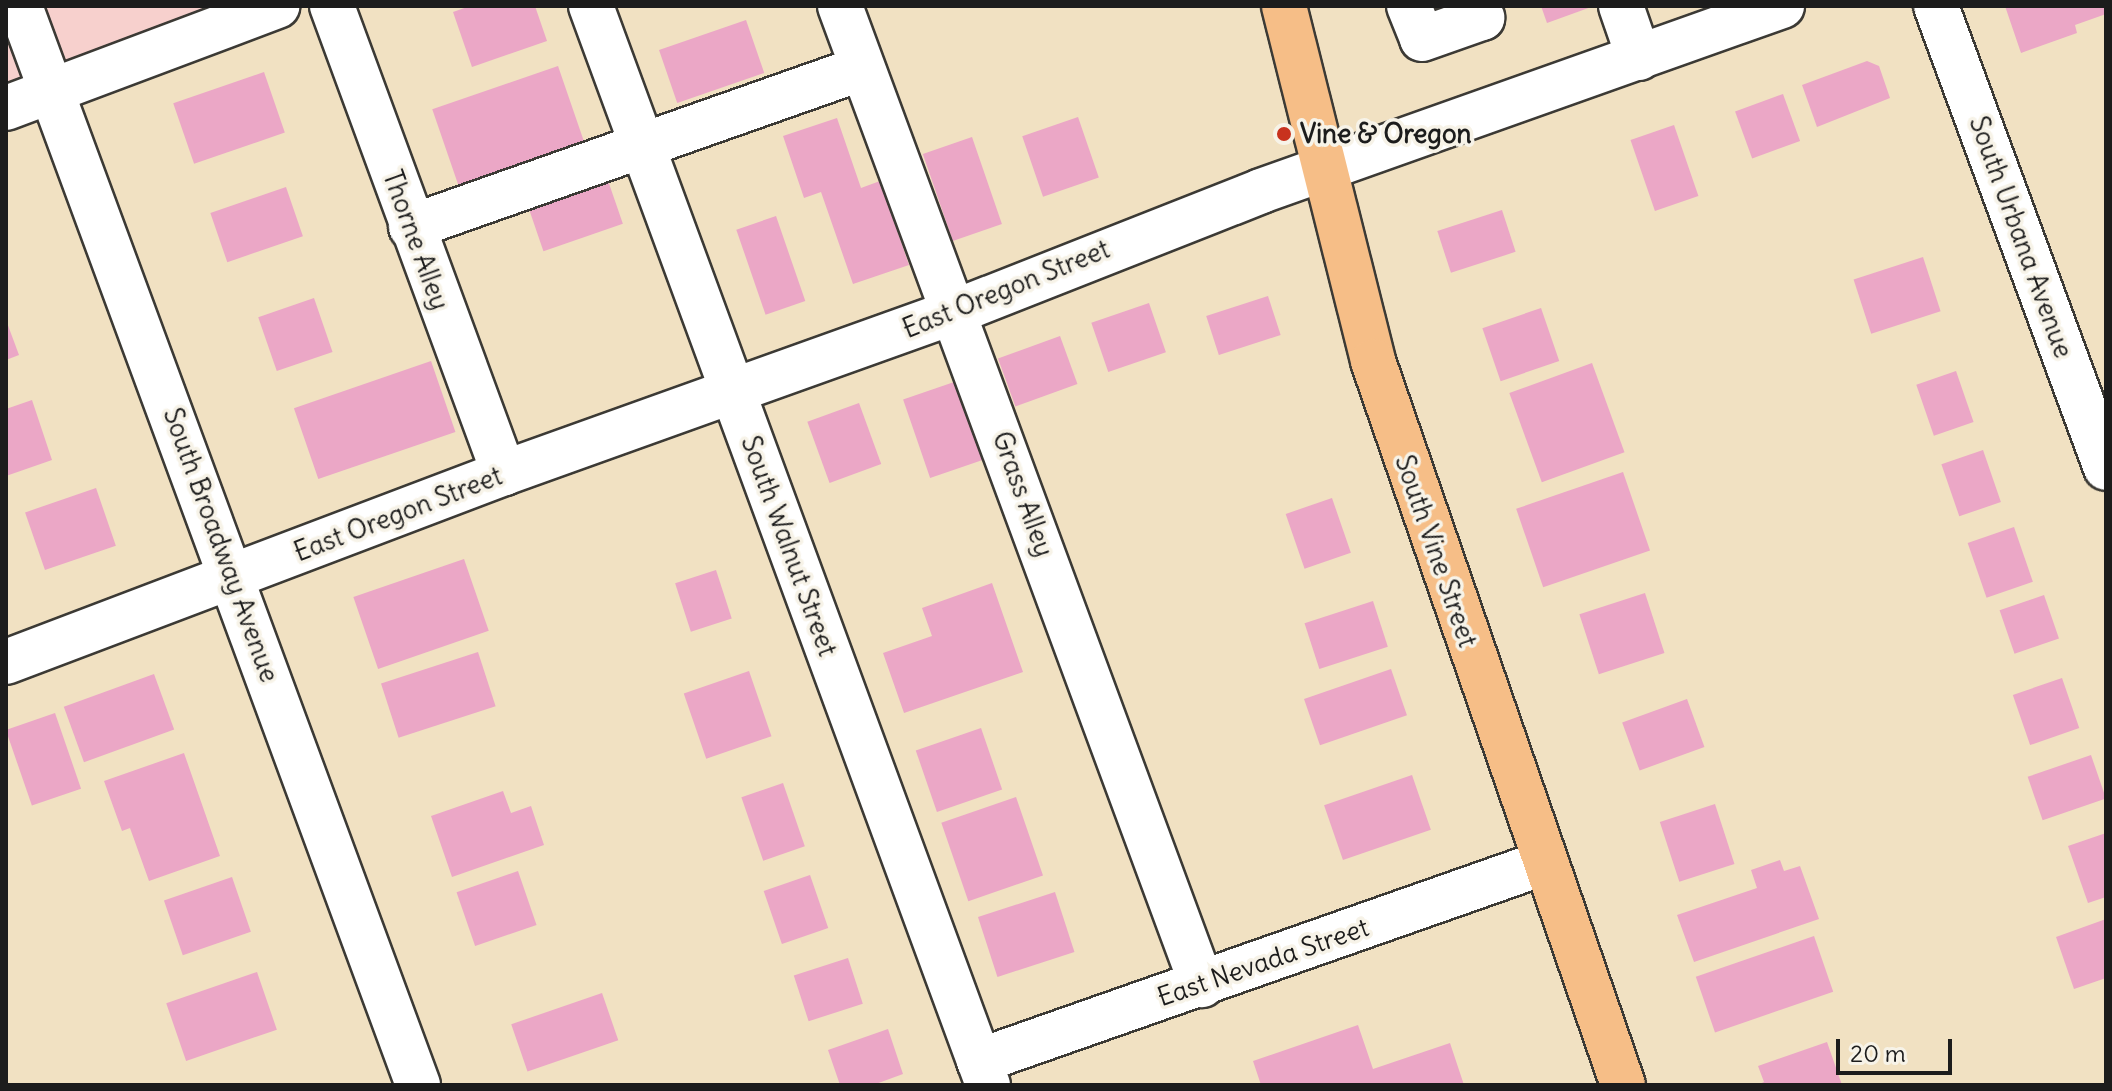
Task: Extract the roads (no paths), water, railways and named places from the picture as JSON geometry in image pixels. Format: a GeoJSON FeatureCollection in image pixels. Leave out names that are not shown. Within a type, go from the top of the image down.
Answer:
{"type":"FeatureCollection","features":[{"type":"Feature","properties":{"kind":"main road","name":"South Vine Street"},"geometry":{"type":"LineString","coordinates":[[1284,6],[1373,361],[1623,1085]]}},
{"type":"Feature","properties":{"kind":"street","name":"South Broadway Avenue"},"geometry":{"type":"LineString","coordinates":[[20,6],[418,1085]]}},
{"type":"Feature","properties":{"kind":"street"},"geometry":{"type":"LineString","coordinates":[[6,108],[277,6]]}},
{"type":"Feature","properties":{"kind":"street","name":"Thorne Alley"},"geometry":{"type":"LineString","coordinates":[[332,6],[504,473]]}},
{"type":"Feature","properties":{"kind":"street","name":"South Walnut Street"},"geometry":{"type":"LineString","coordinates":[[591,6],[729,391],[983,1073]]}},
{"type":"Feature","properties":{"kind":"street","name":"Grass Alley"},"geometry":{"type":"LineString","coordinates":[[840,6],[952,313],[970,347],[1202,985]]}},
{"type":"Feature","properties":{"kind":"street"},"geometry":{"type":"LineString","coordinates":[[1409,6],[1422,39],[1482,18],[1477,6]]}},
{"type":"Feature","properties":{"kind":"street"},"geometry":{"type":"LineString","coordinates":[[1621,6],[1639,58]]}},
{"type":"Feature","properties":{"kind":"street","name":"East Oregon Street"},"geometry":{"type":"LineString","coordinates":[[6,662],[504,473],[952,313],[1109,248],[1782,6]]}},
{"type":"Feature","properties":{"kind":"street","name":"South Urbana Avenue"},"geometry":{"type":"LineString","coordinates":[[1936,6],[2106,468]]}},
{"type":"Feature","properties":{"kind":"street"},"geometry":{"type":"LineString","coordinates":[[411,227],[862,68]]}},
{"type":"Feature","properties":{"kind":"street","name":"East Nevada Street"},"geometry":{"type":"LineString","coordinates":[[983,1073],[1202,985],[1546,862]]}},
{"type":"Feature","properties":{"kind":"place","name":"Vine & Oregon"},"geometry":{"type":"Point","coordinates":[1284,134]}}]}
